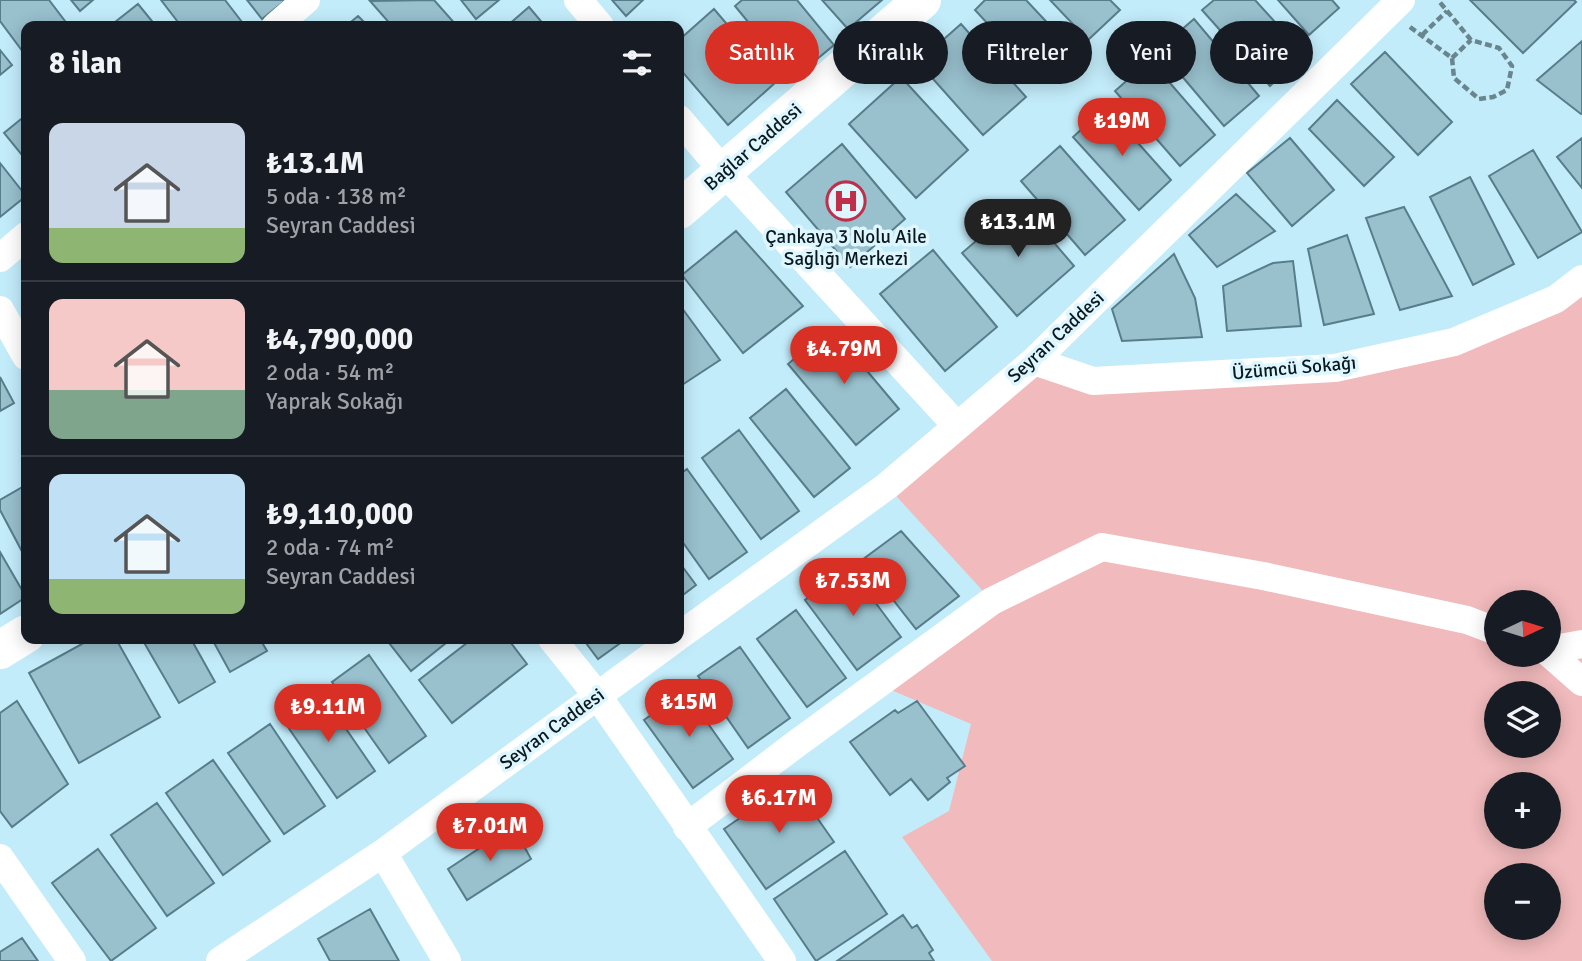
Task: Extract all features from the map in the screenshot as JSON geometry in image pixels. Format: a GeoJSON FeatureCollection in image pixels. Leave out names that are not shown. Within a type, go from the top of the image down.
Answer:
{"type":"FeatureCollection","features":[{"type":"Feature","properties":{"kind":"main road","name":"Bağlar Caddesi"},"geometry":{"type":"LineString","coordinates":[[684,206],[922,0]]}},
{"type":"Feature","properties":{"kind":"main road"},"geometry":{"type":"LineString","coordinates":[[0,650],[21,637]]}},
{"type":"Feature","properties":{"kind":"street"},"geometry":{"type":"LineString","coordinates":[[282,21],[306,0]]}},
{"type":"Feature","properties":{"kind":"street"},"geometry":{"type":"LineString","coordinates":[[578,0],[596,21]]}},
{"type":"Feature","properties":{"kind":"street","name":"Seyran Caddesi"},"geometry":{"type":"LineString","coordinates":[[684,633],[887,486],[1034,361],[1395,6]]}},
{"type":"Feature","properties":{"kind":"street"},"geometry":{"type":"LineString","coordinates":[[684,125],[957,426]]}},
{"type":"Feature","properties":{"kind":"street"},"geometry":{"type":"LineString","coordinates":[[0,258],[21,240]]}},
{"type":"Feature","properties":{"kind":"street","name":"Üzümcü Sokağı"},"geometry":{"type":"LineString","coordinates":[[1034,361],[1093,381],[1335,368],[1454,342],[1556,299],[1582,279]]}},
{"type":"Feature","properties":{"kind":"street"},"geometry":{"type":"LineString","coordinates":[[0,310],[21,347]]}},
{"type":"Feature","properties":{"kind":"street"},"geometry":{"type":"LineString","coordinates":[[687,827],[992,601],[1102,547],[1263,576],[1467,620],[1484,626]]}},
{"type":"Feature","properties":{"kind":"street"},"geometry":{"type":"LineString","coordinates":[[556,644],[597,695],[775,959]]}},
{"type":"Feature","properties":{"kind":"street","name":"Seyran Caddesi"},"geometry":{"type":"LineString","coordinates":[[220,961],[383,853],[669,644]]}},
{"type":"Feature","properties":{"kind":"street"},"geometry":{"type":"LineString","coordinates":[[1561,648],[1582,644]]}},
{"type":"Feature","properties":{"kind":"street"},"geometry":{"type":"LineString","coordinates":[[1561,662],[1582,682]]}},
{"type":"Feature","properties":{"kind":"street"},"geometry":{"type":"LineString","coordinates":[[383,853],[447,961]]}},
{"type":"Feature","properties":{"kind":"street"},"geometry":{"type":"LineString","coordinates":[[0,858],[72,961]]}},
{"type":"Feature","properties":{"kind":"path"},"geometry":{"type":"LineString","coordinates":[[1395,6],[1422,35],[1452,58],[1454,78],[1479,99],[1493,97],[1507,90],[1511,66],[1499,48],[1471,40],[1438,0]]}},
{"type":"Feature","properties":{"kind":"path"},"geometry":{"type":"LineString","coordinates":[[1422,35],[1447,11]]}},
{"type":"Feature","properties":{"kind":"path"},"geometry":{"type":"LineString","coordinates":[[1452,58],[1471,40]]}},
{"type":"Feature","properties":{"kind":"shaded area"},"geometry":{"type":"Polygon","coordinates":[[[1582,279],[1582,961],[992,961],[902,837],[949,811],[971,724],[877,684],[992,601],[887,486],[1034,361],[1093,381],[1454,342],[1582,279]]]}},
{"type":"Feature","properties":{"kind":"building"},"geometry":{"type":"Polygon","coordinates":[[[0,0],[49,0],[65,21],[21,21],[21,49],[0,21],[0,0]]]}},
{"type":"Feature","properties":{"kind":"building"},"geometry":{"type":"Polygon","coordinates":[[[71,0],[93,0],[80,11],[71,0]]]}},
{"type":"Feature","properties":{"kind":"building"},"geometry":{"type":"Polygon","coordinates":[[[161,0],[225,0],[241,21],[177,21],[161,0]]]}},
{"type":"Feature","properties":{"kind":"building"},"geometry":{"type":"Polygon","coordinates":[[[247,0],[286,0],[262,19],[247,0]]]}},
{"type":"Feature","properties":{"kind":"building"},"geometry":{"type":"Polygon","coordinates":[[[434,0],[453,21],[388,21],[370,1],[434,0]]]}},
{"type":"Feature","properties":{"kind":"building"},"geometry":{"type":"Polygon","coordinates":[[[461,0],[499,0],[476,19],[461,0]]]}},
{"type":"Feature","properties":{"kind":"building"},"geometry":{"type":"Polygon","coordinates":[[[612,0],[643,0],[626,16],[612,0]]]}},
{"type":"Feature","properties":{"kind":"building"},"geometry":{"type":"Polygon","coordinates":[[[742,0],[797,0],[814,21],[747,21],[735,6],[742,0]]]}},
{"type":"Feature","properties":{"kind":"building"},"geometry":{"type":"Polygon","coordinates":[[[822,0],[882,0],[857,21],[841,21],[822,0]]]}},
{"type":"Feature","properties":{"kind":"building"},"geometry":{"type":"Polygon","coordinates":[[[985,0],[1026,0],[1046,21],[985,21],[975,10],[985,0]]]}},
{"type":"Feature","properties":{"kind":"building"},"geometry":{"type":"Polygon","coordinates":[[[1050,0],[1110,0],[1120,10],[1092,36],[1092,21],[1070,21],[1050,0]]]}},
{"type":"Feature","properties":{"kind":"building"},"geometry":{"type":"Polygon","coordinates":[[[1214,0],[1255,0],[1274,21],[1212,21],[1202,10],[1214,0]]]}},
{"type":"Feature","properties":{"kind":"building"},"geometry":{"type":"Polygon","coordinates":[[[1278,0],[1332,0],[1339,8],[1313,31],[1313,21],[1297,21],[1278,0]]]}},
{"type":"Feature","properties":{"kind":"building"},"geometry":{"type":"Polygon","coordinates":[[[1470,0],[1574,0],[1576,2],[1523,53],[1470,0]]]}},
{"type":"Feature","properties":{"kind":"building"},"geometry":{"type":"Polygon","coordinates":[[[138,4],[152,21],[116,21],[138,4]]]}},
{"type":"Feature","properties":{"kind":"building"},"geometry":{"type":"Polygon","coordinates":[[[529,7],[541,21],[513,21],[529,7]]]}},
{"type":"Feature","properties":{"kind":"building"},"geometry":{"type":"Polygon","coordinates":[[[714,9],[724,21],[705,21],[705,84],[774,84],[728,125],[684,74],[684,36],[714,9]]]}},
{"type":"Feature","properties":{"kind":"building"},"geometry":{"type":"Polygon","coordinates":[[[1196,21],[1210,38],[1210,84],[1249,84],[1259,96],[1224,126],[1189,84],[1196,84],[1196,21]]]}},
{"type":"Feature","properties":{"kind":"building"},"geometry":{"type":"Polygon","coordinates":[[[962,25],[962,84],[1014,84],[1026,97],[983,135],[938,84],[948,84],[948,35],[962,25]]]}},
{"type":"Feature","properties":{"kind":"building"},"geometry":{"type":"Polygon","coordinates":[[[819,27],[833,44],[819,57],[819,27]]]}},
{"type":"Feature","properties":{"kind":"building"},"geometry":{"type":"Polygon","coordinates":[[[1582,41],[1582,113],[1581,114],[1537,80],[1582,41]]]}},
{"type":"Feature","properties":{"kind":"building"},"geometry":{"type":"Polygon","coordinates":[[[0,50],[12,65],[0,75],[0,50]]]}},
{"type":"Feature","properties":{"kind":"building"},"geometry":{"type":"Polygon","coordinates":[[[1385,52],[1452,122],[1418,155],[1351,84],[1385,52]]]}},
{"type":"Feature","properties":{"kind":"building"},"geometry":{"type":"Polygon","coordinates":[[[893,84],[907,84],[968,150],[916,198],[849,124],[893,84]]]}},
{"type":"Feature","properties":{"kind":"building"},"geometry":{"type":"Polygon","coordinates":[[[1123,84],[1171,84],[1215,135],[1180,166],[1115,91],[1123,84]]]}},
{"type":"Feature","properties":{"kind":"building"},"geometry":{"type":"Polygon","coordinates":[[[1337,100],[1394,157],[1364,186],[1309,129],[1337,100]]]}},
{"type":"Feature","properties":{"kind":"building"},"geometry":{"type":"Polygon","coordinates":[[[1106,107],[1171,180],[1139,210],[1073,137],[1106,107]]]}},
{"type":"Feature","properties":{"kind":"building"},"geometry":{"type":"Polygon","coordinates":[[[21,119],[21,154],[4,133],[21,119]]]}},
{"type":"Feature","properties":{"kind":"building"},"geometry":{"type":"Polygon","coordinates":[[[1290,138],[1334,190],[1292,226],[1247,173],[1290,138]]]}},
{"type":"Feature","properties":{"kind":"building"},"geometry":{"type":"Polygon","coordinates":[[[1582,138],[1582,188],[1557,157],[1582,138]]]}},
{"type":"Feature","properties":{"kind":"building"},"geometry":{"type":"Polygon","coordinates":[[[842,144],[905,219],[850,267],[786,192],[842,144]]]}},
{"type":"Feature","properties":{"kind":"building"},"geometry":{"type":"Polygon","coordinates":[[[1060,146],[1125,220],[1085,255],[1021,181],[1060,146]]]}},
{"type":"Feature","properties":{"kind":"building"},"geometry":{"type":"Polygon","coordinates":[[[1533,150],[1582,232],[1538,258],[1489,176],[1533,150]]]}},
{"type":"Feature","properties":{"kind":"building"},"geometry":{"type":"Polygon","coordinates":[[[0,163],[21,190],[21,200],[0,217],[0,163]]]}},
{"type":"Feature","properties":{"kind":"building"},"geometry":{"type":"Polygon","coordinates":[[[1470,177],[1514,264],[1473,285],[1430,197],[1470,177]]]}},
{"type":"Feature","properties":{"kind":"building"},"geometry":{"type":"Polygon","coordinates":[[[1236,194],[1275,231],[1217,267],[1189,235],[1236,194]]]}},
{"type":"Feature","properties":{"kind":"building"},"geometry":{"type":"Polygon","coordinates":[[[1020,203],[1074,266],[1017,316],[962,253],[1020,203]]]}},
{"type":"Feature","properties":{"kind":"building"},"geometry":{"type":"Polygon","coordinates":[[[1404,207],[1452,296],[1400,310],[1366,218],[1404,207]]]}},
{"type":"Feature","properties":{"kind":"building"},"geometry":{"type":"Polygon","coordinates":[[[736,231],[803,306],[743,353],[684,278],[684,273],[736,231]]]}},
{"type":"Feature","properties":{"kind":"building"},"geometry":{"type":"Polygon","coordinates":[[[1347,235],[1374,314],[1324,325],[1308,249],[1347,235]]]}},
{"type":"Feature","properties":{"kind":"building"},"geometry":{"type":"Polygon","coordinates":[[[933,250],[997,327],[945,371],[880,294],[933,250]]]}},
{"type":"Feature","properties":{"kind":"building"},"geometry":{"type":"Polygon","coordinates":[[[1174,254],[1195,298],[1202,337],[1122,341],[1112,309],[1174,254]]]}},
{"type":"Feature","properties":{"kind":"building"},"geometry":{"type":"Polygon","coordinates":[[[1293,261],[1301,326],[1227,331],[1223,286],[1273,263],[1293,261]]]}},
{"type":"Feature","properties":{"kind":"building"},"geometry":{"type":"Polygon","coordinates":[[[684,311],[720,360],[684,384],[684,311]]]}},
{"type":"Feature","properties":{"kind":"building"},"geometry":{"type":"Polygon","coordinates":[[[831,328],[899,409],[856,445],[788,364],[831,328]]]}},
{"type":"Feature","properties":{"kind":"building"},"geometry":{"type":"Polygon","coordinates":[[[0,377],[14,403],[0,411],[0,377]]]}},
{"type":"Feature","properties":{"kind":"building"},"geometry":{"type":"Polygon","coordinates":[[[786,389],[850,468],[814,497],[750,418],[786,389]]]}},
{"type":"Feature","properties":{"kind":"building"},"geometry":{"type":"Polygon","coordinates":[[[739,430],[799,511],[761,539],[702,458],[739,430]]]}},
{"type":"Feature","properties":{"kind":"building"},"geometry":{"type":"Polygon","coordinates":[[[687,469],[747,552],[709,579],[684,544],[684,471],[687,469]]]}},
{"type":"Feature","properties":{"kind":"building"},"geometry":{"type":"Polygon","coordinates":[[[21,488],[21,550],[0,510],[0,500],[21,488]]]}},
{"type":"Feature","properties":{"kind":"building"},"geometry":{"type":"Polygon","coordinates":[[[901,531],[959,596],[916,629],[862,560],[901,531]]]}},
{"type":"Feature","properties":{"kind":"building"},"geometry":{"type":"Polygon","coordinates":[[[0,552],[21,588],[21,600],[0,614],[0,552]]]}},
{"type":"Feature","properties":{"kind":"building"},"geometry":{"type":"Polygon","coordinates":[[[849,567],[901,637],[857,670],[805,600],[849,567]]]}},
{"type":"Feature","properties":{"kind":"building"},"geometry":{"type":"Polygon","coordinates":[[[684,569],[696,585],[684,594],[684,569]]]}},
{"type":"Feature","properties":{"kind":"building"},"geometry":{"type":"Polygon","coordinates":[[[796,610],[846,678],[807,707],[757,639],[796,610]]]}},
{"type":"Feature","properties":{"kind":"building"},"geometry":{"type":"Polygon","coordinates":[[[82,644],[119,644],[160,717],[79,763],[29,673],[82,644]]]}},
{"type":"Feature","properties":{"kind":"building"},"geometry":{"type":"Polygon","coordinates":[[[145,644],[194,644],[215,682],[179,703],[145,644]]]}},
{"type":"Feature","properties":{"kind":"building"},"geometry":{"type":"Polygon","coordinates":[[[215,644],[263,644],[267,651],[230,672],[215,644]]]}},
{"type":"Feature","properties":{"kind":"building"},"geometry":{"type":"Polygon","coordinates":[[[390,644],[445,644],[411,671],[390,644]]]}},
{"type":"Feature","properties":{"kind":"building"},"geometry":{"type":"Polygon","coordinates":[[[466,644],[512,644],[527,664],[452,723],[419,680],[466,644]]]}},
{"type":"Feature","properties":{"kind":"building"},"geometry":{"type":"Polygon","coordinates":[[[587,644],[619,644],[598,659],[587,644]]]}},
{"type":"Feature","properties":{"kind":"building"},"geometry":{"type":"Polygon","coordinates":[[[740,647],[790,718],[748,748],[698,676],[740,647]]]}},
{"type":"Feature","properties":{"kind":"building"},"geometry":{"type":"Polygon","coordinates":[[[369,655],[426,736],[389,763],[332,682],[369,655]]]}},
{"type":"Feature","properties":{"kind":"building"},"geometry":{"type":"Polygon","coordinates":[[[320,691],[375,771],[337,798],[281,717],[320,691]]]}},
{"type":"Feature","properties":{"kind":"building"},"geometry":{"type":"Polygon","coordinates":[[[685,691],[733,759],[693,788],[644,720],[685,691]]]}},
{"type":"Feature","properties":{"kind":"building"},"geometry":{"type":"Polygon","coordinates":[[[17,701],[68,784],[12,827],[0,811],[0,713],[17,701]]]}},
{"type":"Feature","properties":{"kind":"building"},"geometry":{"type":"Polygon","coordinates":[[[917,701],[965,766],[947,778],[950,782],[928,800],[911,779],[890,795],[850,742],[895,710],[898,713],[917,701]]]}},
{"type":"Feature","properties":{"kind":"building"},"geometry":{"type":"Polygon","coordinates":[[[270,724],[325,806],[284,834],[228,753],[270,724]]]}},
{"type":"Feature","properties":{"kind":"building"},"geometry":{"type":"Polygon","coordinates":[[[213,760],[270,841],[223,875],[166,793],[213,760]]]}},
{"type":"Feature","properties":{"kind":"building"},"geometry":{"type":"Polygon","coordinates":[[[792,782],[834,842],[766,889],[724,829],[792,782]]]}},
{"type":"Feature","properties":{"kind":"building"},"geometry":{"type":"Polygon","coordinates":[[[157,803],[214,883],[167,916],[111,835],[157,803]]]}},
{"type":"Feature","properties":{"kind":"building"},"geometry":{"type":"Polygon","coordinates":[[[513,826],[531,859],[467,900],[448,869],[513,826]]]}},
{"type":"Feature","properties":{"kind":"building"},"geometry":{"type":"Polygon","coordinates":[[[98,849],[156,928],[111,961],[52,883],[98,849]]]}},
{"type":"Feature","properties":{"kind":"building"},"geometry":{"type":"Polygon","coordinates":[[[845,851],[887,914],[816,961],[774,899],[845,851]]]}},
{"type":"Feature","properties":{"kind":"building"},"geometry":{"type":"Polygon","coordinates":[[[370,909],[399,961],[330,961],[318,939],[370,909]]]}},
{"type":"Feature","properties":{"kind":"building"},"geometry":{"type":"Polygon","coordinates":[[[903,915],[912,928],[917,925],[933,950],[929,953],[934,961],[837,961],[903,915]]]}},
{"type":"Feature","properties":{"kind":"building"},"geometry":{"type":"Polygon","coordinates":[[[22,938],[38,961],[0,961],[0,952],[22,938]]]}},
{"type":"Feature","properties":{"kind":"place","name":"Çankaya 3 Nolu Aile Sağlığı Merkezi"},"geometry":{"type":"Point","coordinates":[846,201]}}]}
